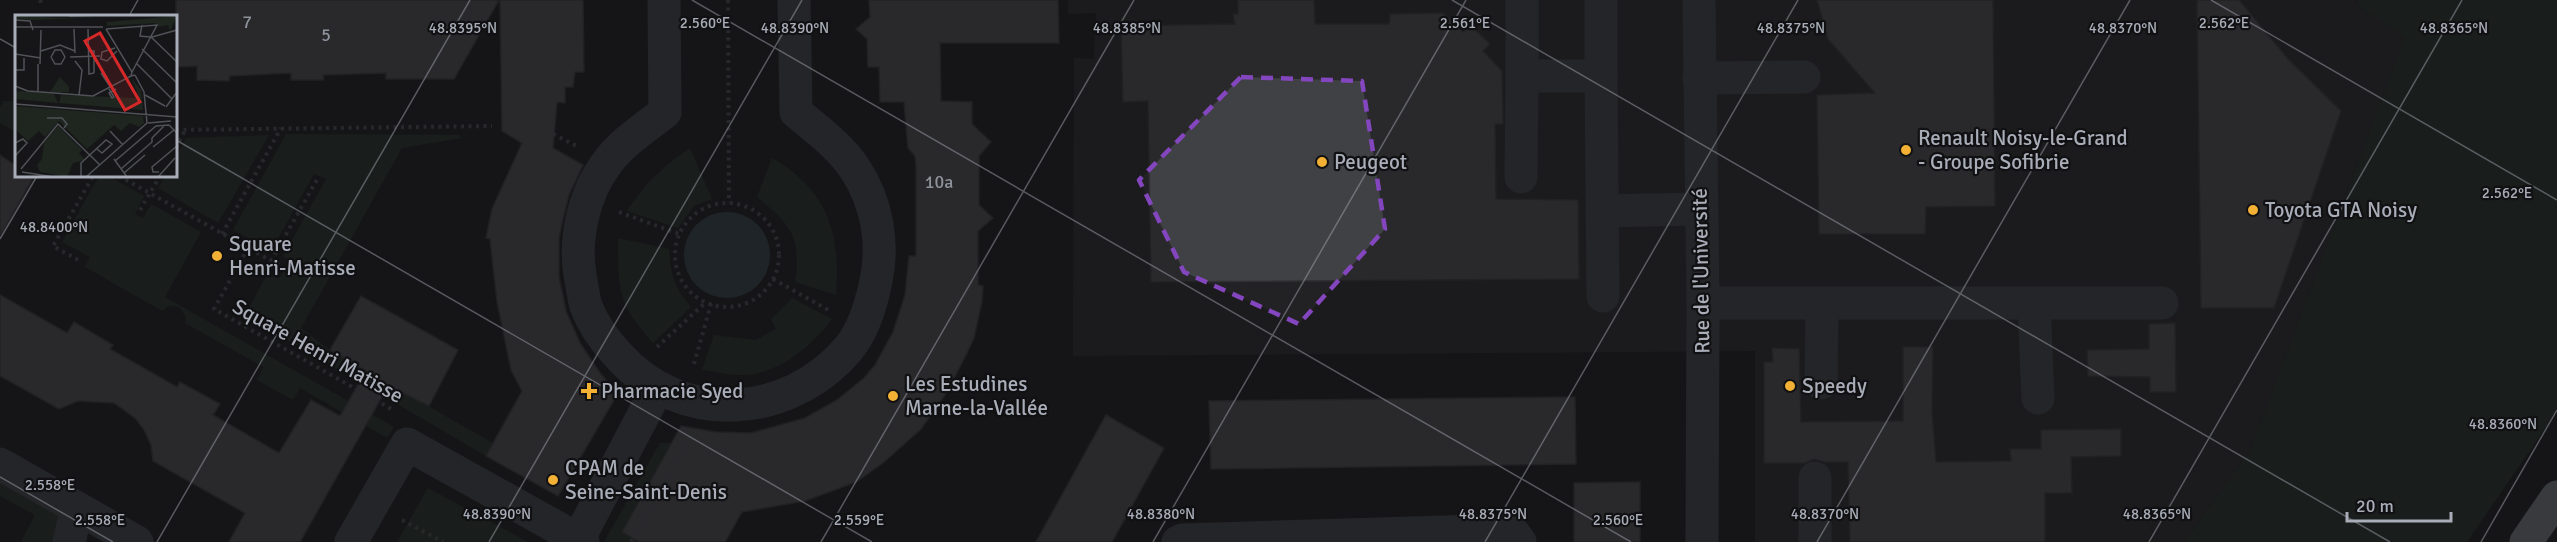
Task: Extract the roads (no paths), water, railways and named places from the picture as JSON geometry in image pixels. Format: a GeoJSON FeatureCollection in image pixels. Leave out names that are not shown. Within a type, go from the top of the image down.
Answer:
{"type":"FeatureCollection","features":[{"type":"Feature","properties":{"kind":"highway"},"geometry":{"type":"LineString","coordinates":[[2526,542],[2557,497]]}},
{"type":"Feature","properties":{"kind":"street"},"geometry":{"type":"LineString","coordinates":[[664,0],[666,112],[606,163],[587,200],[577,253],[585,305],[600,336],[671,391],[728,406],[780,398],[810,383],[849,347],[870,310],[881,258],[876,217],[855,169],[829,140],[796,112],[794,0]]}},
{"type":"Feature","properties":{"kind":"street"},"geometry":{"type":"LineString","coordinates":[[1521,177],[1522,0]]}},
{"type":"Feature","properties":{"kind":"street"},"geometry":{"type":"LineString","coordinates":[[1601,0],[1603,296]]}},
{"type":"Feature","properties":{"kind":"street","name":"Rue de l'Université"},"geometry":{"type":"LineString","coordinates":[[1699,0],[1703,303],[1702,542]]}},
{"type":"Feature","properties":{"kind":"street"},"geometry":{"type":"LineString","coordinates":[[1522,76],[1601,76]]}},
{"type":"Feature","properties":{"kind":"street"},"geometry":{"type":"LineString","coordinates":[[1699,78],[1804,77]]}},
{"type":"Feature","properties":{"kind":"street"},"geometry":{"type":"LineString","coordinates":[[1602,211],[1700,209]]}},
{"type":"Feature","properties":{"kind":"street"},"geometry":{"type":"LineString","coordinates":[[1703,303],[2162,303]]}},
{"type":"Feature","properties":{"kind":"street"},"geometry":{"type":"LineString","coordinates":[[1821,383],[1822,303]]}},
{"type":"Feature","properties":{"kind":"street"},"geometry":{"type":"LineString","coordinates":[[2034,303],[2038,398]]}},
{"type":"Feature","properties":{"kind":"street"},"geometry":{"type":"LineString","coordinates":[[351,542],[406,444],[579,541],[671,391]]}},
{"type":"Feature","properties":{"kind":"street"},"geometry":{"type":"LineString","coordinates":[[0,464],[137,542]]}},
{"type":"Feature","properties":{"kind":"street"},"geometry":{"type":"LineString","coordinates":[[1815,478],[1815,542]]}},
{"type":"Feature","properties":{"kind":"street"},"geometry":{"type":"LineString","coordinates":[[69,542],[77,508]]}},
{"type":"Feature","properties":{"kind":"street"},"geometry":{"type":"LineString","coordinates":[[1178,542],[1511,530],[1520,542]]}},
{"type":"Feature","properties":{"kind":"place","name":"Renault Noisy-le-Grand - Groupe Sofibrie"},"geometry":{"type":"Point","coordinates":[1906,150]}},
{"type":"Feature","properties":{"kind":"place","name":"Peugeot"},"geometry":{"type":"Point","coordinates":[1322,162]}},
{"type":"Feature","properties":{"kind":"place","name":"Toyota GTA Noisy"},"geometry":{"type":"Point","coordinates":[2253,210]}},
{"type":"Feature","properties":{"kind":"place","name":"Square Henri-Matisse"},"geometry":{"type":"Point","coordinates":[217,256]}},
{"type":"Feature","properties":{"kind":"place","name":"Speedy"},"geometry":{"type":"Point","coordinates":[1790,386]}},
{"type":"Feature","properties":{"kind":"place","name":"Pharmacie Syed"},"geometry":{"type":"Point","coordinates":[589,391]}},
{"type":"Feature","properties":{"kind":"place","name":"Les Estudines Marne-la-Vallée"},"geometry":{"type":"Point","coordinates":[893,396]}},
{"type":"Feature","properties":{"kind":"place","name":"CPAM de Seine-Saint-Denis"},"geometry":{"type":"Point","coordinates":[553,480]}}]}
